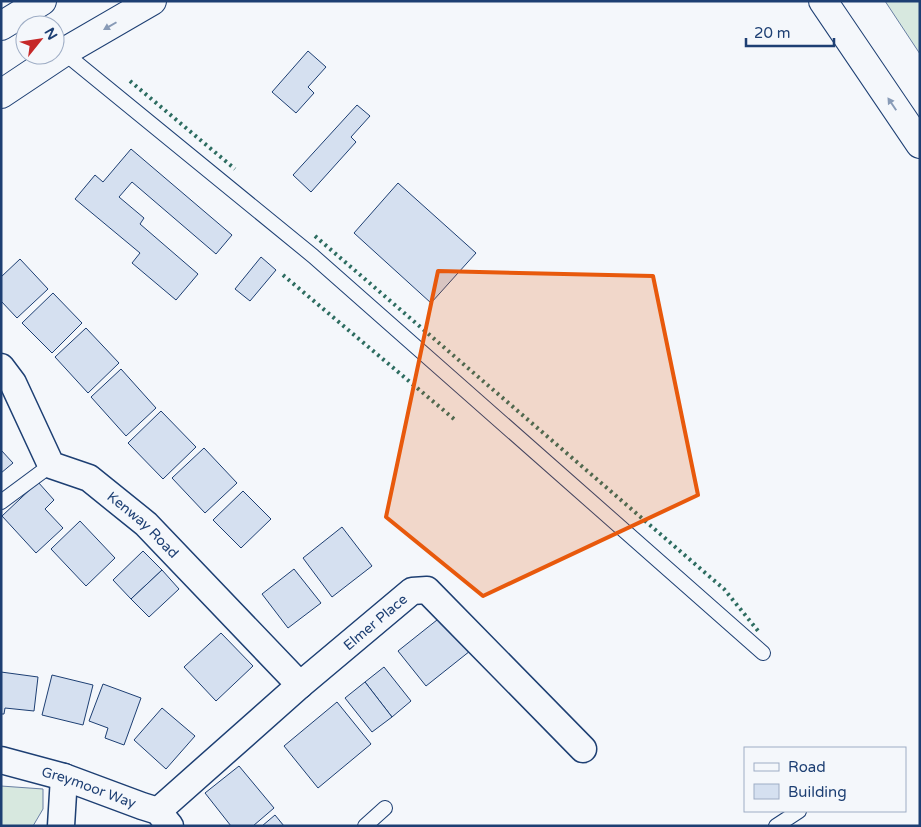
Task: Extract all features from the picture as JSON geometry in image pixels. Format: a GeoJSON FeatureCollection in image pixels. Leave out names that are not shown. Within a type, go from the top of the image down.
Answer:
{"type":"FeatureCollection","features":[{"type":"Feature","properties":{"kind":"main road"},"geometry":{"type":"LineString","coordinates":[[14,23],[42,1]]}},
{"type":"Feature","properties":{"kind":"main road"},"geometry":{"type":"LineString","coordinates":[[65,46],[152,1]]}},
{"type":"Feature","properties":{"kind":"main road"},"geometry":{"type":"LineString","coordinates":[[823,1],[920,144]]}},
{"type":"Feature","properties":{"kind":"main road"},"geometry":{"type":"LineString","coordinates":[[1,94],[38,65]]}},
{"type":"Feature","properties":{"kind":"street"},"geometry":{"type":"LineString","coordinates":[[1,367],[12,383],[50,466]]}},
{"type":"Feature","properties":{"kind":"street","name":"Kenway Road"},"geometry":{"type":"LineString","coordinates":[[50,466],[89,478],[146,524],[300,685]]}},
{"type":"Feature","properties":{"kind":"street","name":"Elmer Place"},"geometry":{"type":"LineString","coordinates":[[164,818],[300,685],[412,591],[427,590],[583,749]]}},
{"type":"Feature","properties":{"kind":"street","name":"Greymoor Way"},"geometry":{"type":"LineString","coordinates":[[1,760],[64,777],[142,806],[164,818]]}},
{"type":"Feature","properties":{"kind":"street"},"geometry":{"type":"LineString","coordinates":[[61,826],[64,777]]}},
{"type":"Feature","properties":{"kind":"lane"},"geometry":{"type":"LineString","coordinates":[[65,54],[313,256],[763,653]]}},
{"type":"Feature","properties":{"kind":"lane"},"geometry":{"type":"LineString","coordinates":[[1,502],[50,466]]}},
{"type":"Feature","properties":{"kind":"lane"},"geometry":{"type":"LineString","coordinates":[[365,826],[385,808]]}},
{"type":"Feature","properties":{"kind":"lane"},"geometry":{"type":"LineString","coordinates":[[776,826],[797,812]]}},
{"type":"Feature","properties":{"kind":"highlighted area"},"geometry":{"type":"Polygon","coordinates":[[[438,271],[653,276],[698,495],[483,596],[386,517],[438,271]]]}},
{"type":"Feature","properties":{"kind":"shaded area"},"geometry":{"type":"Polygon","coordinates":[[[885,1],[920,1],[920,54],[885,1]]]}},
{"type":"Feature","properties":{"kind":"shaded area"},"geometry":{"type":"Polygon","coordinates":[[[1,786],[43,789],[43,809],[33,826],[1,826],[1,786]]]}},
{"type":"Feature","properties":{"kind":"building"},"geometry":{"type":"Polygon","coordinates":[[[308,51],[326,67],[308,87],[314,93],[296,113],[272,92],[308,51]]]}},
{"type":"Feature","properties":{"kind":"building"},"geometry":{"type":"Polygon","coordinates":[[[357,105],[370,116],[351,137],[356,142],[311,192],[293,175],[357,105]]]}},
{"type":"Feature","properties":{"kind":"building"},"geometry":{"type":"Polygon","coordinates":[[[131,149],[232,235],[216,254],[132,182],[119,197],[144,218],[140,224],[198,274],[176,300],[132,263],[140,253],[75,199],[95,175],[103,182],[131,149]]]}},
{"type":"Feature","properties":{"kind":"building"},"geometry":{"type":"Polygon","coordinates":[[[398,183],[476,253],[431,303],[354,233],[398,183]]]}},
{"type":"Feature","properties":{"kind":"building"},"geometry":{"type":"Polygon","coordinates":[[[261,257],[276,270],[250,301],[235,289],[261,257]]]}},
{"type":"Feature","properties":{"kind":"building"},"geometry":{"type":"Polygon","coordinates":[[[20,259],[48,289],[17,318],[1,301],[1,277],[20,259]]]}},
{"type":"Feature","properties":{"kind":"building"},"geometry":{"type":"Polygon","coordinates":[[[53,293],[82,323],[52,353],[22,323],[53,293]]]}},
{"type":"Feature","properties":{"kind":"building"},"geometry":{"type":"Polygon","coordinates":[[[86,328],[119,363],[88,393],[55,357],[86,328]]]}},
{"type":"Feature","properties":{"kind":"building"},"geometry":{"type":"Polygon","coordinates":[[[121,369],[156,408],[126,436],[91,397],[121,369]]]}},
{"type":"Feature","properties":{"kind":"building"},"geometry":{"type":"Polygon","coordinates":[[[161,411],[196,447],[163,479],[128,443],[161,411]]]}},
{"type":"Feature","properties":{"kind":"building"},"geometry":{"type":"Polygon","coordinates":[[[204,448],[237,483],[205,513],[172,478],[204,448]]]}},
{"type":"Feature","properties":{"kind":"building"},"geometry":{"type":"Polygon","coordinates":[[[1,450],[13,463],[1,473],[1,450]]]}},
{"type":"Feature","properties":{"kind":"building"},"geometry":{"type":"Polygon","coordinates":[[[38,482],[54,500],[45,509],[63,528],[36,553],[2,516],[38,482]]]}},
{"type":"Feature","properties":{"kind":"building"},"geometry":{"type":"Polygon","coordinates":[[[243,491],[271,519],[241,548],[213,520],[243,491]]]}},
{"type":"Feature","properties":{"kind":"building"},"geometry":{"type":"Polygon","coordinates":[[[80,521],[115,558],[86,586],[51,549],[80,521]]]}},
{"type":"Feature","properties":{"kind":"building"},"geometry":{"type":"Polygon","coordinates":[[[342,527],[372,566],[332,597],[303,558],[342,527]]]}},
{"type":"Feature","properties":{"kind":"building"},"geometry":{"type":"Polygon","coordinates":[[[143,551],[162,570],[131,599],[113,580],[143,551]]]}},
{"type":"Feature","properties":{"kind":"building"},"geometry":{"type":"Polygon","coordinates":[[[294,569],[321,603],[288,628],[262,594],[294,569]]]}},
{"type":"Feature","properties":{"kind":"building"},"geometry":{"type":"Polygon","coordinates":[[[162,570],[179,589],[149,617],[131,599],[162,570]]]}},
{"type":"Feature","properties":{"kind":"building"},"geometry":{"type":"Polygon","coordinates":[[[442,616],[470,651],[426,686],[398,651],[442,616]]]}},
{"type":"Feature","properties":{"kind":"building"},"geometry":{"type":"Polygon","coordinates":[[[221,633],[253,666],[216,701],[184,667],[221,633]]]}},
{"type":"Feature","properties":{"kind":"building"},"geometry":{"type":"Polygon","coordinates":[[[384,667],[411,701],[392,717],[365,682],[384,667]]]}},
{"type":"Feature","properties":{"kind":"building"},"geometry":{"type":"Polygon","coordinates":[[[1,672],[38,677],[34,711],[5,708],[4,714],[1,714],[1,672]]]}},
{"type":"Feature","properties":{"kind":"building"},"geometry":{"type":"Polygon","coordinates":[[[52,675],[93,685],[83,725],[42,715],[52,675]]]}},
{"type":"Feature","properties":{"kind":"building"},"geometry":{"type":"Polygon","coordinates":[[[365,682],[392,717],[372,732],[345,698],[365,682]]]}},
{"type":"Feature","properties":{"kind":"building"},"geometry":{"type":"Polygon","coordinates":[[[103,684],[141,698],[124,745],[105,738],[108,728],[89,721],[103,684]]]}},
{"type":"Feature","properties":{"kind":"building"},"geometry":{"type":"Polygon","coordinates":[[[337,702],[371,744],[318,788],[284,746],[337,702]]]}},
{"type":"Feature","properties":{"kind":"building"},"geometry":{"type":"Polygon","coordinates":[[[162,708],[195,736],[166,769],[134,740],[162,708]]]}},
{"type":"Feature","properties":{"kind":"building"},"geometry":{"type":"Polygon","coordinates":[[[239,766],[274,808],[253,826],[231,826],[205,793],[239,766]]]}},
{"type":"Feature","properties":{"kind":"building"},"geometry":{"type":"Polygon","coordinates":[[[275,815],[284,826],[262,826],[275,815]]]}},
{"type":"Feature","properties":{"kind":"hedge"},"geometry":{"type":"LineString","coordinates":[[130,81],[235,169]]}},
{"type":"Feature","properties":{"kind":"hedge"},"geometry":{"type":"LineString","coordinates":[[315,236],[724,589],[759,632]]}},
{"type":"Feature","properties":{"kind":"hedge"},"geometry":{"type":"LineString","coordinates":[[283,275],[454,419]]}}]}
